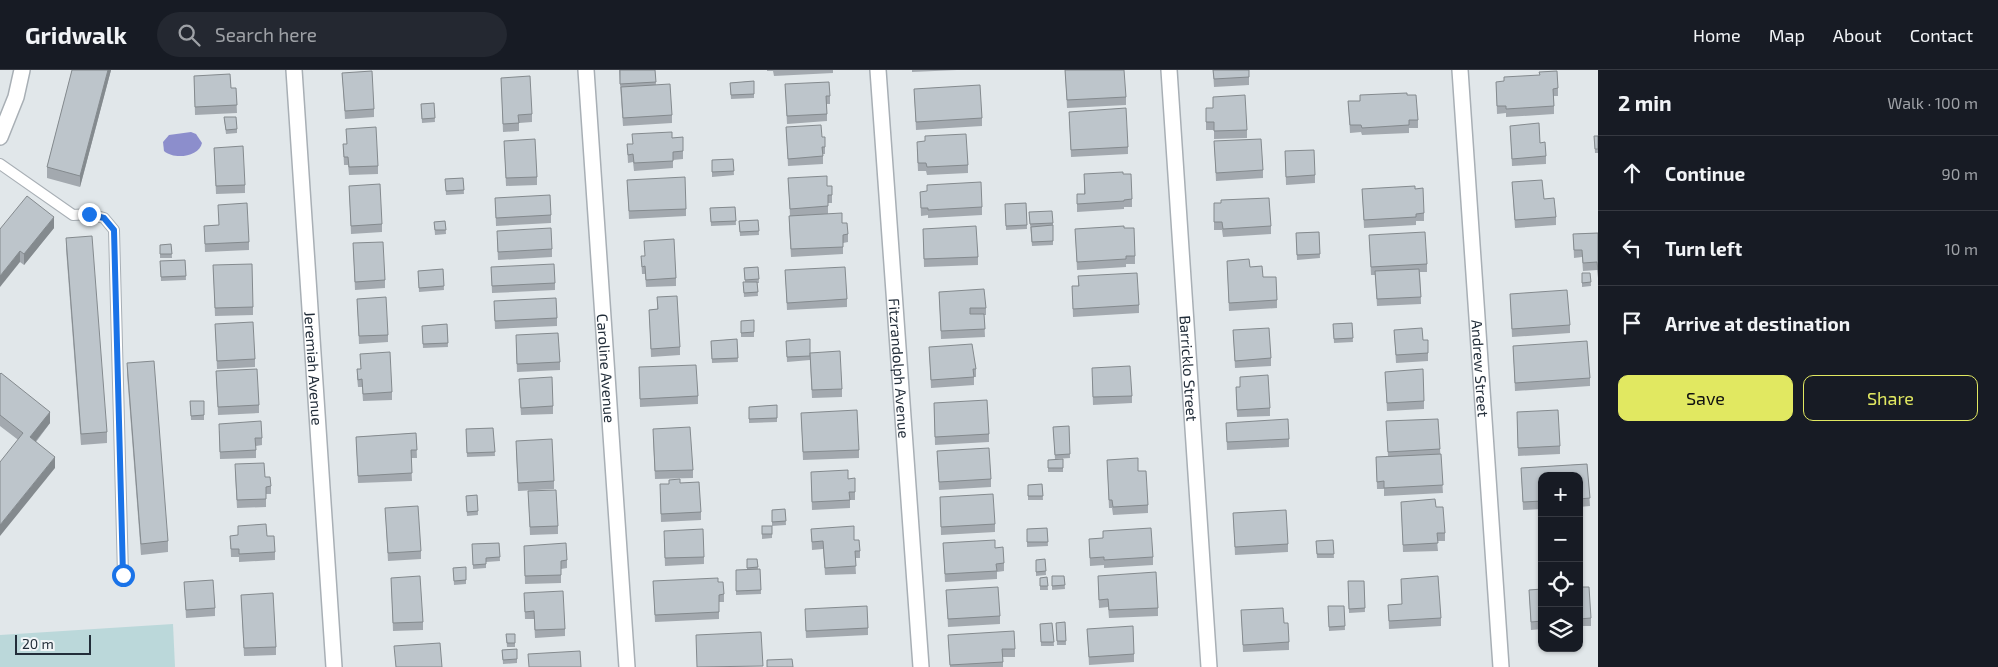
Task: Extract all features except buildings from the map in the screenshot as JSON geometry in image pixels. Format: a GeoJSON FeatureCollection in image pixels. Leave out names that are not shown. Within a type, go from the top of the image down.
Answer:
{"type":"FeatureCollection","features":[{"type":"Feature","properties":{"kind":"street"},"geometry":{"type":"LineString","coordinates":[[0,137],[16,97],[22,70]]}},
{"type":"Feature","properties":{"kind":"street","name":"Jeremiah Avenue"},"geometry":{"type":"LineString","coordinates":[[294,70],[334,667]]}},
{"type":"Feature","properties":{"kind":"street","name":"Caroline Avenue"},"geometry":{"type":"LineString","coordinates":[[586,70],[627,667]]}},
{"type":"Feature","properties":{"kind":"street","name":"Fitzrandolph Avenue"},"geometry":{"type":"LineString","coordinates":[[878,70],[921,667]]}},
{"type":"Feature","properties":{"kind":"street","name":"Barricklo Street"},"geometry":{"type":"LineString","coordinates":[[1169,70],[1209,667]]}},
{"type":"Feature","properties":{"kind":"street","name":"Andrew Street"},"geometry":{"type":"LineString","coordinates":[[1460,70],[1501,667]]}},
{"type":"Feature","properties":{"kind":"lane"},"geometry":{"type":"LineString","coordinates":[[0,164],[73,216],[89,214],[104,218],[114,230],[123,575]]}},
{"type":"Feature","properties":{"kind":"shaded area"},"geometry":{"type":"Polygon","coordinates":[[[173,624],[175,667],[0,667],[0,635],[173,624]]]}},
{"type":"Feature","properties":{"kind":"water"},"geometry":{"type":"Polygon","coordinates":[[[191,132],[196,134],[202,143],[196,151],[186,156],[174,156],[164,151],[163,142],[169,135],[191,132]]]}},
{"type":"Feature","properties":{"kind":"route"},"geometry":{"type":"LineString","coordinates":[[89,214],[104,218],[114,230],[123,575]]}}]}
